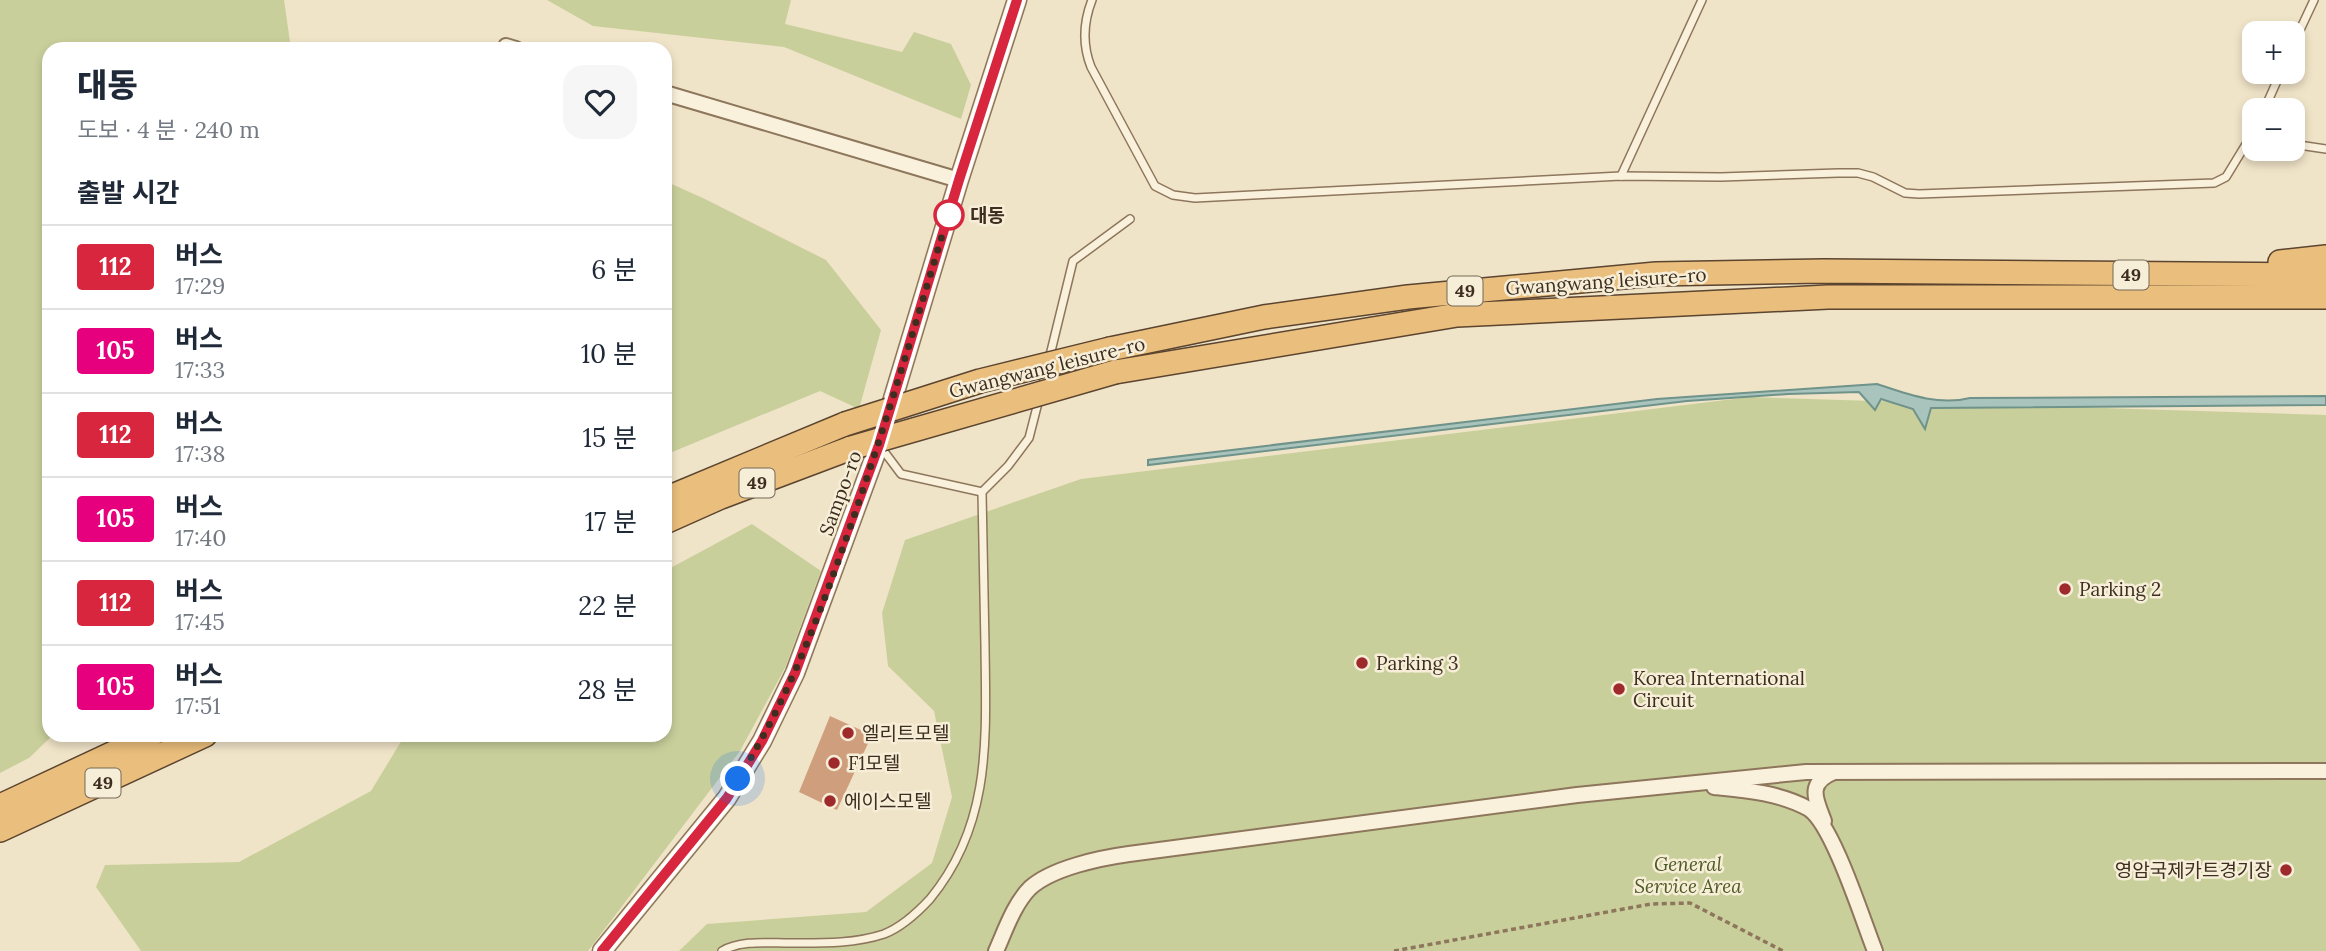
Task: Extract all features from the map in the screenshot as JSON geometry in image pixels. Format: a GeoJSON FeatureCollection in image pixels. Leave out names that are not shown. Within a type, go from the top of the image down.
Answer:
{"type":"FeatureCollection","features":[{"type":"Feature","properties":{"kind":"highway"},"geometry":{"type":"LineString","coordinates":[[2172,275],[2326,257]]}},
{"type":"Feature","properties":{"kind":"highway","name":"Gwangwang leisure-ro"},"geometry":{"type":"LineString","coordinates":[[672,496],[845,424],[980,381],[1110,349],[1264,317],[1408,297],[1656,274],[1824,271],[2326,275]]}},
{"type":"Feature","properties":{"kind":"highway","name":"Gwangwang leisure-ro"},"geometry":{"type":"LineString","coordinates":[[672,520],[721,497],[851,448],[1115,372],[1457,315],[1828,297],[2326,298]]}},
{"type":"Feature","properties":{"kind":"highway"},"geometry":{"type":"LineString","coordinates":[[2192,298],[2326,309]]}},
{"type":"Feature","properties":{"kind":"highway","name":"49"},"geometry":{"type":"LineString","coordinates":[[0,806],[137,742]]}},
{"type":"Feature","properties":{"kind":"highway","name":"49"},"geometry":{"type":"LineString","coordinates":[[0,830],[190,742]]}},
{"type":"Feature","properties":{"kind":"street","name":"Sampo-ro"},"geometry":{"type":"LineString","coordinates":[[602,951],[727,798],[762,741],[795,673],[879,445],[1017,0]]}},
{"type":"Feature","properties":{"kind":"street"},"geometry":{"type":"LineString","coordinates":[[672,95],[959,180]]}},
{"type":"Feature","properties":{"kind":"street"},"geometry":{"type":"LineString","coordinates":[[996,951],[1019,903],[1030,888],[1047,877],[1108,857],[1577,795],[1806,772],[2326,771]]}},
{"type":"Feature","properties":{"kind":"street"},"geometry":{"type":"LineString","coordinates":[[1836,772],[1822,777],[1816,786],[1815,799],[1875,951]]}},
{"type":"Feature","properties":{"kind":"street"},"geometry":{"type":"LineString","coordinates":[[1685,784],[1765,793],[1778,797],[1811,810],[1827,831]]}},
{"type":"Feature","properties":{"kind":"lane"},"geometry":{"type":"LineString","coordinates":[[1092,0],[1084,36],[1085,52],[1091,67],[1155,186],[1174,195],[1195,198],[1620,176],[1693,178],[1858,173],[1873,177],[1905,193],[1919,194],[2214,183],[2226,177],[2242,152]]}},
{"type":"Feature","properties":{"kind":"lane"},"geometry":{"type":"LineString","coordinates":[[1620,176],[1702,0]]}},
{"type":"Feature","properties":{"kind":"lane"},"geometry":{"type":"LineString","coordinates":[[2304,21],[2314,0]]}},
{"type":"Feature","properties":{"kind":"lane"},"geometry":{"type":"LineString","coordinates":[[2305,146],[2326,149]]}},
{"type":"Feature","properties":{"kind":"lane"},"geometry":{"type":"LineString","coordinates":[[722,951],[753,942],[856,942],[887,933],[916,915],[946,879],[975,816],[983,773],[986,732],[982,492],[1009,466],[1029,438],[1073,261],[1130,219]]}},
{"type":"Feature","properties":{"kind":"lane"},"geometry":{"type":"LineString","coordinates":[[879,445],[901,474],[982,492]]}},
{"type":"Feature","properties":{"kind":"path"},"geometry":{"type":"LineString","coordinates":[[1394,951],[1651,904],[1690,903],[1783,951]]}},
{"type":"Feature","properties":{"kind":"green space"},"geometry":{"type":"Polygon","coordinates":[[[0,0],[284,0],[290,42],[42,42],[42,742],[46,742],[29,758],[0,773],[0,0]]]}},
{"type":"Feature","properties":{"kind":"green space"},"geometry":{"type":"Polygon","coordinates":[[[547,0],[791,0],[785,24],[902,52],[914,32],[951,44],[971,85],[961,119],[784,47],[593,26],[547,0]]]}},
{"type":"Feature","properties":{"kind":"green space"},"geometry":{"type":"Polygon","coordinates":[[[672,184],[826,260],[881,330],[859,409],[820,391],[672,452],[672,184]]]}},
{"type":"Feature","properties":{"kind":"green space","name":"Korea International Circuit"},"geometry":{"type":"Polygon","coordinates":[[[1750,397],[2326,415],[2326,951],[679,951],[707,924],[866,912],[932,863],[952,797],[934,711],[888,666],[882,613],[905,540],[1081,479],[1750,397]]]}},
{"type":"Feature","properties":{"kind":"green space"},"geometry":{"type":"Polygon","coordinates":[[[752,524],[821,571],[785,668],[740,751],[588,951],[141,951],[96,887],[105,865],[239,862],[371,791],[401,742],[672,742],[672,567],[752,524]]]}},
{"type":"Feature","properties":{"kind":"water"},"geometry":{"type":"Polygon","coordinates":[[[1877,384],[1923,398],[1946,401],[1970,398],[2326,396],[2326,405],[1931,408],[1925,429],[1913,409],[1881,399],[1875,410],[1859,392],[1788,394],[1687,401],[1148,465],[1148,460],[1657,399],[1877,384]]]}},
{"type":"Feature","properties":{"kind":"building"},"geometry":{"type":"Polygon","coordinates":[[[830,716],[872,735],[837,810],[799,792],[830,716]]]}},
{"type":"Feature","properties":{"kind":"bus line","name":"112"},"geometry":{"type":"LineString","coordinates":[[602,951],[727,798],[762,741],[795,673],[879,445],[1017,0]]}},
{"type":"Feature","properties":{"kind":"place","name":"대동"},"geometry":{"type":"Point","coordinates":[949,215]}},
{"type":"Feature","properties":{"kind":"place","name":"Parking 2"},"geometry":{"type":"Point","coordinates":[2065,589]}},
{"type":"Feature","properties":{"kind":"place","name":"Parking 3"},"geometry":{"type":"Point","coordinates":[1362,663]}},
{"type":"Feature","properties":{"kind":"place","name":"Korea International Circuit"},"geometry":{"type":"Point","coordinates":[1619,689]}},
{"type":"Feature","properties":{"kind":"place","name":"엘리트모텔"},"geometry":{"type":"Point","coordinates":[848,733]}},
{"type":"Feature","properties":{"kind":"place","name":"F1모텔"},"geometry":{"type":"Point","coordinates":[834,763]}},
{"type":"Feature","properties":{"kind":"place","name":"에이스모텔"},"geometry":{"type":"Point","coordinates":[830,801]}},
{"type":"Feature","properties":{"kind":"place","name":"영암국제카트경기장"},"geometry":{"type":"Point","coordinates":[2286,870]}},
{"type":"Feature","properties":{"kind":"route"},"geometry":{"type":"LineString","coordinates":[[738,779],[762,741],[795,673],[829,585],[879,445],[951,206],[949,215]]}},
{"type":"Feature","properties":{"kind":"park label","name":"General Service Area"},"geometry":{"type":"Point","coordinates":[1688,875]}}]}
